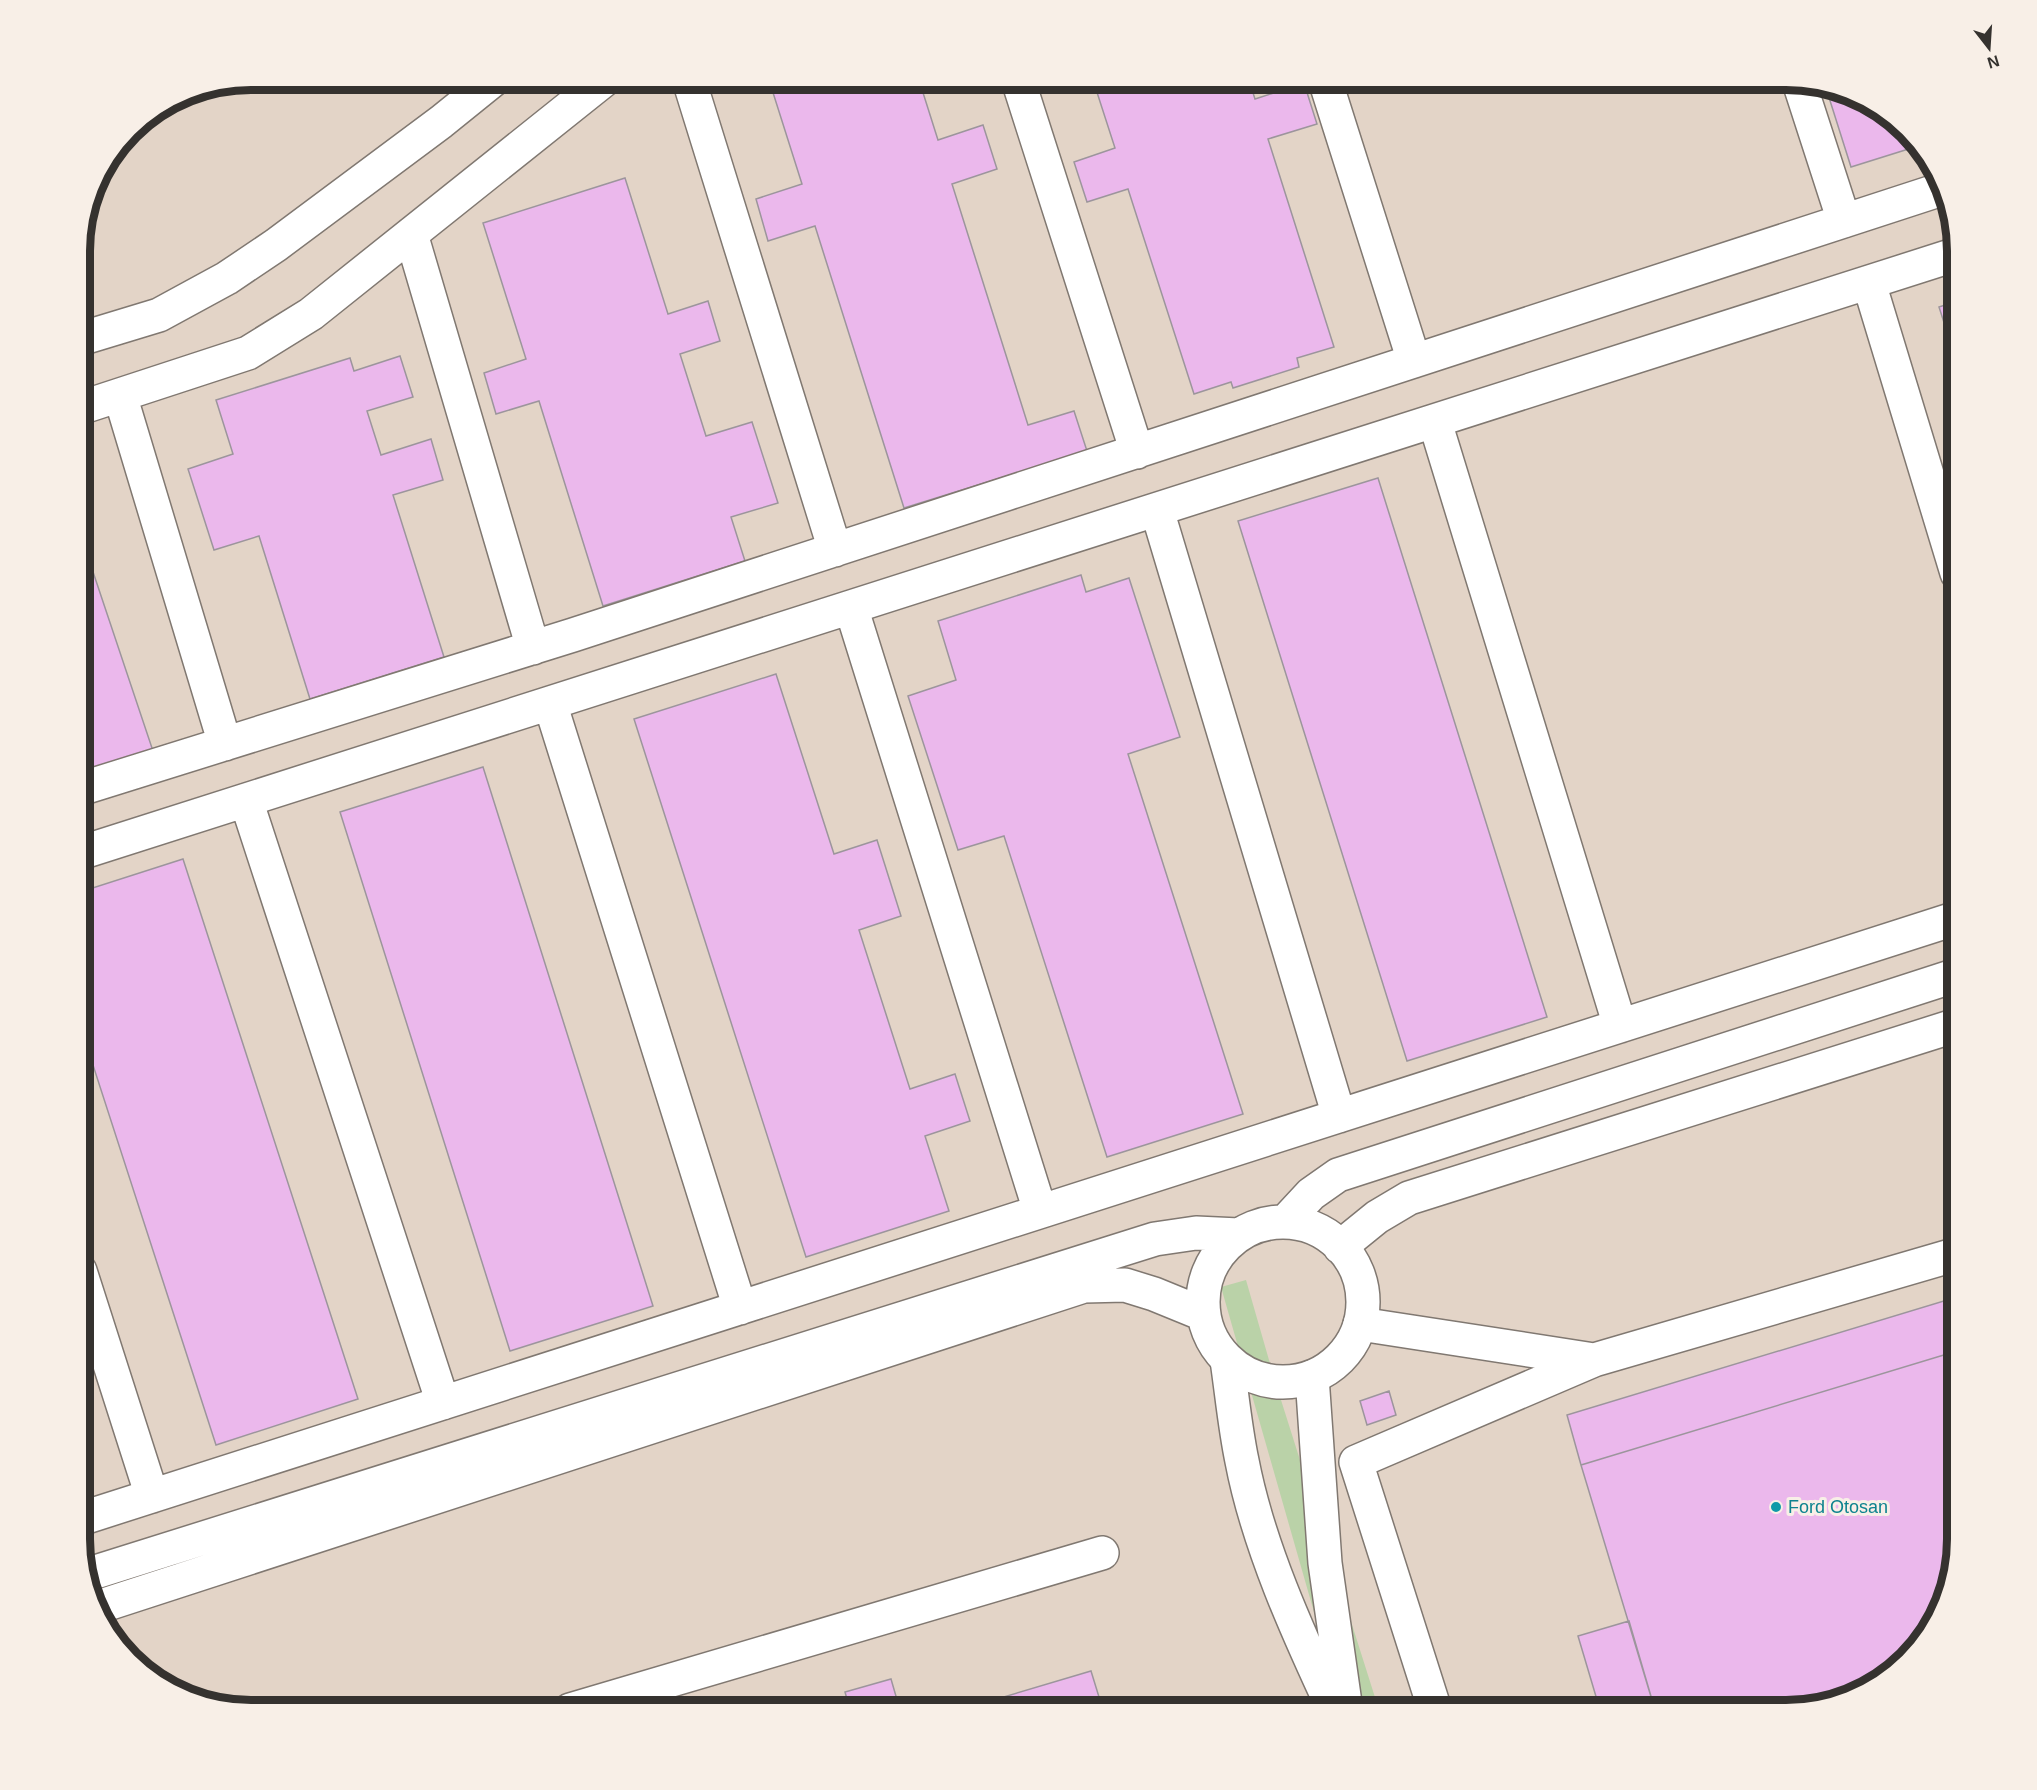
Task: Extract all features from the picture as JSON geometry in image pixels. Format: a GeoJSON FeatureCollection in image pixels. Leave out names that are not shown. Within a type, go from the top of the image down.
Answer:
{"type":"FeatureCollection","features":[{"type":"Feature","properties":{"kind":"main road"},"geometry":{"type":"LineString","coordinates":[[90,336],[159,315],[227,278],[276,245],[481,90]]}},
{"type":"Feature","properties":{"kind":"main road"},"geometry":{"type":"LineString","coordinates":[[90,405],[248,353],[311,314],[591,90]]}},
{"type":"Feature","properties":{"kind":"main road"},"geometry":{"type":"LineString","coordinates":[[692,90],[835,550]]}},
{"type":"Feature","properties":{"kind":"main road"},"geometry":{"type":"LineString","coordinates":[[1021,90],[1137,453]]}},
{"type":"Feature","properties":{"kind":"main road"},"geometry":{"type":"LineString","coordinates":[[1328,90],[1414,361]]}},
{"type":"Feature","properties":{"kind":"main road"},"geometry":{"type":"LineString","coordinates":[[1802,91],[1844,221]]}},
{"type":"Feature","properties":{"kind":"main road"},"geometry":{"type":"LineString","coordinates":[[90,786],[533,648],[1935,191]]}},
{"type":"Feature","properties":{"kind":"main road"},"geometry":{"type":"LineString","coordinates":[[411,234],[533,648]]}},
{"type":"Feature","properties":{"kind":"main road"},"geometry":{"type":"LineString","coordinates":[[90,850],[1947,258]]}},
{"type":"Feature","properties":{"kind":"main road"},"geometry":{"type":"LineString","coordinates":[[1869,283],[1947,540]]}},
{"type":"Feature","properties":{"kind":"main road"},"geometry":{"type":"LineString","coordinates":[[120,395],[225,744]]}},
{"type":"Feature","properties":{"kind":"main road"},"geometry":{"type":"LineString","coordinates":[[1435,422],[1620,1026]]}},
{"type":"Feature","properties":{"kind":"main road"},"geometry":{"type":"LineString","coordinates":[[1157,510],[1339,1116]]}},
{"type":"Feature","properties":{"kind":"main road"},"geometry":{"type":"LineString","coordinates":[[851,608],[1040,1211]]}},
{"type":"Feature","properties":{"kind":"main road"},"geometry":{"type":"LineString","coordinates":[[550,704],[740,1308]]}},
{"type":"Feature","properties":{"kind":"main road"},"geometry":{"type":"LineString","coordinates":[[246,800],[443,1403]]}},
{"type":"Feature","properties":{"kind":"main road"},"geometry":{"type":"LineString","coordinates":[[90,1516],[1947,921]]}},
{"type":"Feature","properties":{"kind":"main road"},"geometry":{"type":"LineString","coordinates":[[1285,1222],[1311,1194],[1338,1175],[1947,978]]}},
{"type":"Feature","properties":{"kind":"main road"},"geometry":{"type":"LineString","coordinates":[[1341,1247],[1377,1217],[1409,1197],[1947,1028]]}},
{"type":"Feature","properties":{"kind":"main road"},"geometry":{"type":"LineString","coordinates":[[1285,1222],[1309,1226],[1331,1237],[1348,1254],[1359,1276],[1364,1300],[1360,1324],[1350,1347],[1333,1364],[1312,1377],[1290,1382],[1268,1381],[1247,1373],[1227,1360],[1211,1339],[1203,1314],[1203,1291],[1209,1269],[1222,1250],[1239,1235],[1261,1225],[1285,1222]]}},
{"type":"Feature","properties":{"kind":"main road"},"geometry":{"type":"LineString","coordinates":[[94,1573],[1155,1239],[1196,1233],[1239,1235]]}},
{"type":"Feature","properties":{"kind":"main road"},"geometry":{"type":"LineString","coordinates":[[1433,1700],[1356,1462],[1594,1360],[1947,1257]]}},
{"type":"Feature","properties":{"kind":"main road"},"geometry":{"type":"LineString","coordinates":[[104,1605],[1084,1286],[1125,1285],[1154,1293],[1203,1314]]}},
{"type":"Feature","properties":{"kind":"main road"},"geometry":{"type":"LineString","coordinates":[[90,1302],[152,1496]]}},
{"type":"Feature","properties":{"kind":"main road"},"geometry":{"type":"LineString","coordinates":[[1360,1324],[1594,1360]]}},
{"type":"Feature","properties":{"kind":"main road"},"geometry":{"type":"LineString","coordinates":[[1227,1360],[1242,1462],[1261,1533],[1302,1641],[1329,1700]]}},
{"type":"Feature","properties":{"kind":"main road"},"geometry":{"type":"LineString","coordinates":[[1312,1377],[1325,1563],[1345,1700]]}},
{"type":"Feature","properties":{"kind":"main road"},"geometry":{"type":"LineString","coordinates":[[604,1700],[1102,1553]]}},
{"type":"Feature","properties":{"kind":"shaded area"},"geometry":{"type":"Polygon","coordinates":[[[1786,90],[1807,91],[1848,102],[1884,123],[1900,137],[1920,162],[1930,180],[1942,209],[1947,240],[1947,1550],[1935,1601],[1920,1628],[1900,1653],[1884,1667],[1848,1688],[1797,1700],[240,1700],[189,1688],[162,1673],[137,1653],[123,1637],[102,1601],[95,1581],[90,1550],[90,240],[95,209],[102,189],[130,145],[153,123],[170,112],[209,95],[230,91],[1786,90]]]}},
{"type":"Feature","properties":{"kind":"green space"},"geometry":{"type":"Polygon","coordinates":[[[1246,1280],[1275,1381],[1376,1700],[1339,1700],[1221,1287],[1246,1280]]]}},
{"type":"Feature","properties":{"kind":"building"},"geometry":{"type":"Polygon","coordinates":[[[772,90],[922,90],[938,140],[983,125],[997,169],[952,184],[1028,425],[1074,411],[1087,451],[904,508],[815,226],[768,241],[756,199],[802,184],[772,90]]]}},
{"type":"Feature","properties":{"kind":"building"},"geometry":{"type":"Polygon","coordinates":[[[1096,90],[1252,90],[1255,99],[1283,90],[1306,90],[1317,124],[1268,139],[1334,347],[1297,358],[1299,367],[1233,388],[1231,382],[1194,394],[1128,189],[1087,202],[1074,162],[1115,148],[1096,90]]]}},
{"type":"Feature","properties":{"kind":"building"},"geometry":{"type":"Polygon","coordinates":[[[1829,96],[1848,102],[1875,117],[1900,137],[1910,149],[1851,167],[1829,96]]]}},
{"type":"Feature","properties":{"kind":"building"},"geometry":{"type":"Polygon","coordinates":[[[625,178],[668,314],[708,301],[720,341],[680,354],[706,436],[752,422],[778,503],[731,517],[745,561],[603,606],[539,401],[496,414],[484,373],[526,359],[483,223],[625,178]]]}},
{"type":"Feature","properties":{"kind":"building"},"geometry":{"type":"Polygon","coordinates":[[[1947,304],[1947,332],[1939,307],[1947,304]]]}},
{"type":"Feature","properties":{"kind":"building"},"geometry":{"type":"Polygon","coordinates":[[[400,356],[413,397],[367,411],[381,455],[431,439],[443,480],[393,495],[444,657],[310,699],[259,536],[214,550],[188,469],[233,454],[216,400],[350,358],[354,371],[400,356]]]}},
{"type":"Feature","properties":{"kind":"building"},"geometry":{"type":"Polygon","coordinates":[[[1378,478],[1547,1017],[1407,1061],[1238,521],[1378,478]]]}},
{"type":"Feature","properties":{"kind":"building"},"geometry":{"type":"Polygon","coordinates":[[[90,563],[153,751],[90,775],[90,563]]]}},
{"type":"Feature","properties":{"kind":"building"},"geometry":{"type":"Polygon","coordinates":[[[1081,575],[1086,592],[1129,578],[1180,737],[1128,754],[1243,1114],[1107,1157],[1004,836],[958,850],[908,696],[956,680],[938,621],[1081,575]]]}},
{"type":"Feature","properties":{"kind":"building"},"geometry":{"type":"Polygon","coordinates":[[[776,674],[834,854],[877,840],[901,916],[859,930],[910,1089],[955,1074],[970,1121],[925,1136],[949,1211],[806,1257],[634,719],[776,674]]]}},
{"type":"Feature","properties":{"kind":"building"},"geometry":{"type":"Polygon","coordinates":[[[483,767],[653,1306],[510,1351],[340,812],[483,767]]]}},
{"type":"Feature","properties":{"kind":"building"},"geometry":{"type":"Polygon","coordinates":[[[183,859],[358,1399],[216,1445],[90,1056],[90,889],[183,859]]]}},
{"type":"Feature","properties":{"kind":"building"},"geometry":{"type":"Polygon","coordinates":[[[1947,1300],[1947,1354],[1581,1465],[1567,1415],[1947,1300]]]}},
{"type":"Feature","properties":{"kind":"building","name":"Ford Otosan"},"geometry":{"type":"Polygon","coordinates":[[[1947,1354],[1947,1550],[1938,1591],[1925,1620],[1900,1653],[1884,1667],[1848,1688],[1797,1700],[1652,1700],[1581,1465],[1947,1354]]]}},
{"type":"Feature","properties":{"kind":"building"},"geometry":{"type":"Polygon","coordinates":[[[1389,1391],[1396,1415],[1367,1425],[1360,1401],[1389,1391]]]}},
{"type":"Feature","properties":{"kind":"building"},"geometry":{"type":"Polygon","coordinates":[[[1629,1621],[1652,1700],[1597,1700],[1578,1636],[1629,1621]]]}},
{"type":"Feature","properties":{"kind":"building"},"geometry":{"type":"Polygon","coordinates":[[[1091,1671],[1100,1700],[994,1700],[1091,1671]]]}},
{"type":"Feature","properties":{"kind":"building"},"geometry":{"type":"Polygon","coordinates":[[[891,1679],[897,1700],[847,1700],[845,1692],[891,1679]]]}},
{"type":"Feature","properties":{"kind":"place","name":"Ford Otosan"},"geometry":{"type":"Point","coordinates":[1776,1507]}}]}
